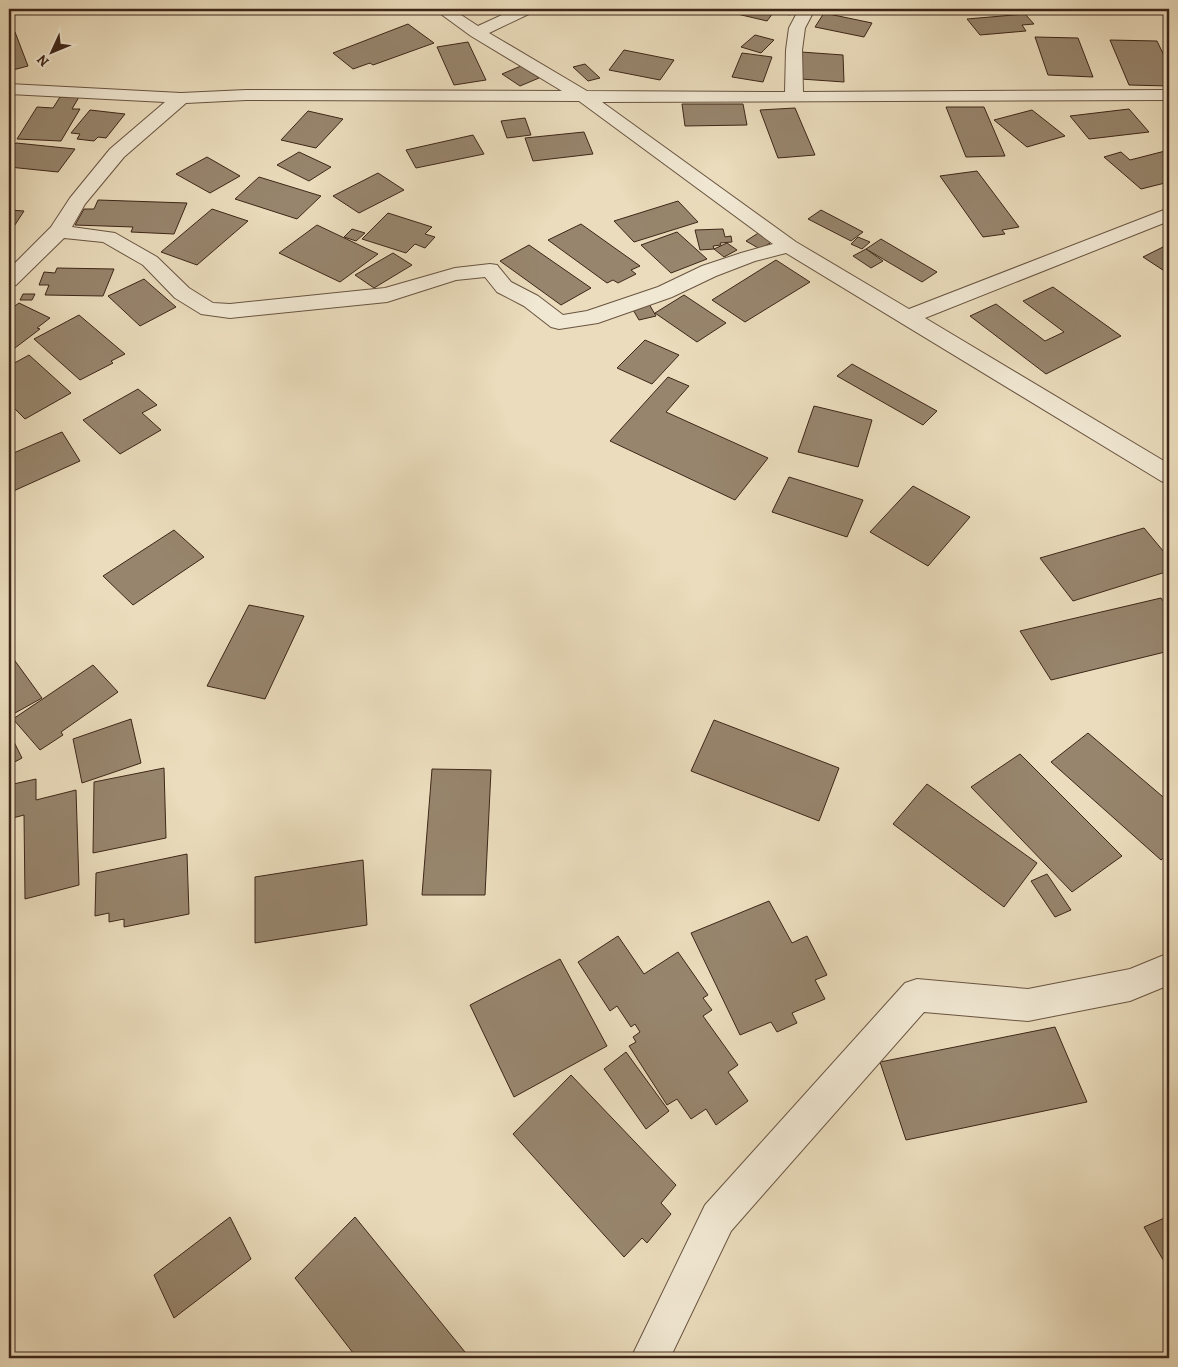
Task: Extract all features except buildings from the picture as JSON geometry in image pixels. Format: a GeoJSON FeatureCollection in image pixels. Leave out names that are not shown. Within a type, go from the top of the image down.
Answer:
{"type":"FeatureCollection","features":[{"type":"Feature","properties":{"kind":"street"},"geometry":{"type":"LineString","coordinates":[[442,9],[477,33],[582,96],[789,246],[1169,475]]}},
{"type":"Feature","properties":{"kind":"street"},"geometry":{"type":"LineString","coordinates":[[477,33],[527,9]]}},
{"type":"Feature","properties":{"kind":"street"},"geometry":{"type":"LineString","coordinates":[[794,97],[794,50],[797,28],[807,9]]}},
{"type":"Feature","properties":{"kind":"street"},"geometry":{"type":"LineString","coordinates":[[9,90],[181,98],[246,95],[794,97],[1169,95]]}},
{"type":"Feature","properties":{"kind":"street"},"geometry":{"type":"LineString","coordinates":[[9,280],[59,231],[77,202],[117,153],[181,98]]}},
{"type":"Feature","properties":{"kind":"street"},"geometry":{"type":"LineString","coordinates":[[908,317],[1169,214]]}},
{"type":"Feature","properties":{"kind":"street"},"geometry":{"type":"LineString","coordinates":[[59,231],[108,237],[150,261],[182,293],[208,309],[230,311],[324,300],[387,296],[455,274],[490,270],[504,287],[531,300],[559,322],[590,318],[665,292],[709,271],[748,257],[789,246]]}},
{"type":"Feature","properties":{"kind":"street"},"geometry":{"type":"LineString","coordinates":[[650,1358],[718,1218],[917,995],[1028,1004],[1130,985],[1169,969]]}}]}
